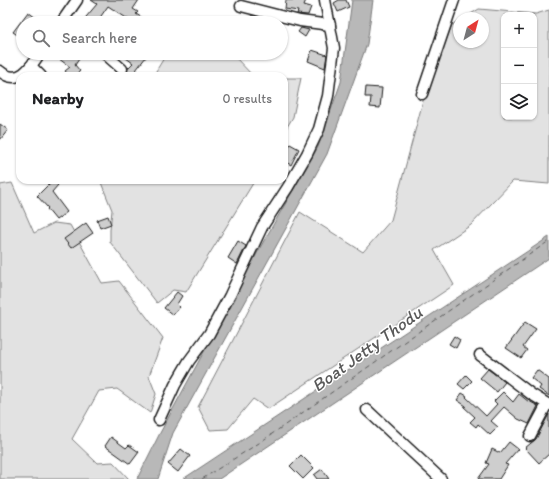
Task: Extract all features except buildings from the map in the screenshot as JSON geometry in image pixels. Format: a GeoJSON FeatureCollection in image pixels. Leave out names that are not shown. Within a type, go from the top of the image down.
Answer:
{"type":"FeatureCollection","features":[{"type":"Feature","properties":{"kind":"street"},"geometry":{"type":"LineString","coordinates":[[68,16],[78,0]]}},
{"type":"Feature","properties":{"kind":"street"},"geometry":{"type":"LineString","coordinates":[[159,420],[189,361],[209,334],[230,295],[262,227],[307,154],[319,129],[328,96],[334,48],[325,0]]}},
{"type":"Feature","properties":{"kind":"street"},"geometry":{"type":"LineString","coordinates":[[422,94],[454,0]]}},
{"type":"Feature","properties":{"kind":"street"},"geometry":{"type":"LineString","coordinates":[[241,6],[280,16]]}},
{"type":"Feature","properties":{"kind":"street"},"geometry":{"type":"LineString","coordinates":[[288,18],[330,25]]}},
{"type":"Feature","properties":{"kind":"street"},"geometry":{"type":"LineString","coordinates":[[25,72],[35,60]]}},
{"type":"Feature","properties":{"kind":"street"},"geometry":{"type":"LineString","coordinates":[[112,60],[122,68]]}},
{"type":"Feature","properties":{"kind":"street"},"geometry":{"type":"LineString","coordinates":[[31,66],[37,72]]}},
{"type":"Feature","properties":{"kind":"street"},"geometry":{"type":"LineString","coordinates":[[2,76],[16,76]]}},
{"type":"Feature","properties":{"kind":"street"},"geometry":{"type":"LineString","coordinates":[[480,355],[525,390],[548,405],[530,436]]}},
{"type":"Feature","properties":{"kind":"street"},"geometry":{"type":"LineString","coordinates":[[367,410],[441,479]]}},
{"type":"Feature","properties":{"kind":"shaded area"},"geometry":{"type":"Polygon","coordinates":[[[352,0],[373,0],[367,44],[327,154],[173,433],[158,479],[137,479],[160,433],[261,246],[318,147],[341,82],[352,0]]]}},
{"type":"Feature","properties":{"kind":"shaded area"},"geometry":{"type":"Polygon","coordinates":[[[479,9],[513,12],[501,12],[501,120],[537,120],[537,14],[549,10],[549,184],[513,181],[471,225],[434,250],[454,285],[268,409],[253,399],[228,429],[210,430],[198,407],[300,212],[363,252],[391,220],[423,101],[452,25],[453,48],[489,48],[489,12],[474,12],[479,9]]]}},
{"type":"Feature","properties":{"kind":"shaded area"},"geometry":{"type":"Polygon","coordinates":[[[163,60],[238,60],[249,72],[155,72],[163,60]]]}},
{"type":"Feature","properties":{"kind":"shaded area"},"geometry":{"type":"Polygon","coordinates":[[[288,78],[301,78],[293,117],[288,125],[288,78]]]}},
{"type":"Feature","properties":{"kind":"shaded area"},"geometry":{"type":"Polygon","coordinates":[[[12,183],[34,233],[54,223],[70,225],[102,283],[119,281],[163,338],[149,376],[156,394],[150,413],[117,389],[99,391],[72,439],[97,463],[113,462],[129,479],[0,479],[0,185],[12,183]]]}},
{"type":"Feature","properties":{"kind":"shaded area"},"geometry":{"type":"Polygon","coordinates":[[[102,184],[253,184],[186,292],[173,290],[157,303],[110,242],[112,210],[102,184]]]}},
{"type":"Feature","properties":{"kind":"shaded area"},"geometry":{"type":"Polygon","coordinates":[[[549,237],[549,258],[219,479],[183,479],[549,237]]]}},
{"type":"Feature","properties":{"kind":"ferry route"},"geometry":{"type":"LineString","coordinates":[[202,479],[259,443],[549,241]]}},
{"type":"Feature","properties":{"kind":"water label","name":"Boat Jetty Thodu"},"geometry":{"type":"Point","coordinates":[367,349]}}]}
